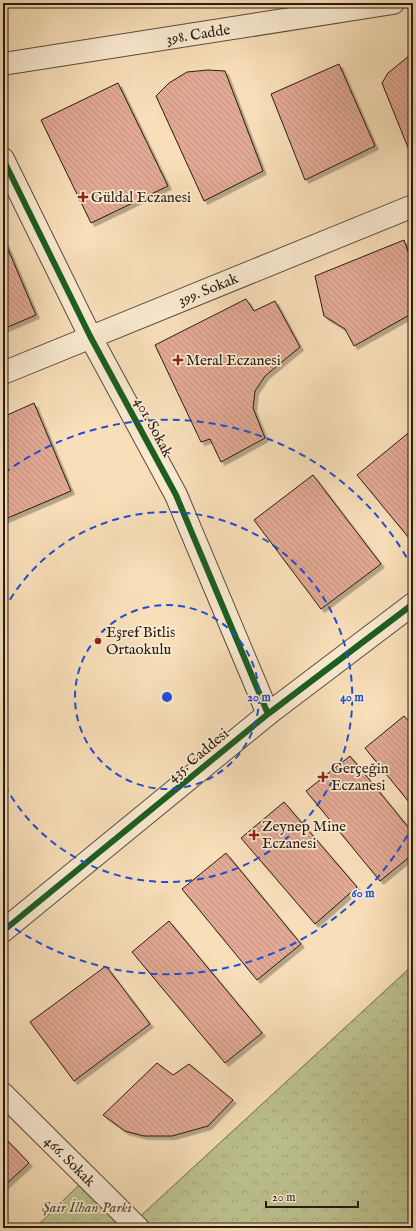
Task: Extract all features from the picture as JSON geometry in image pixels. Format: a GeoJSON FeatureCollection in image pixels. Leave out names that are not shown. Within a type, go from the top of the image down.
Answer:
{"type":"FeatureCollection","features":[{"type":"Feature","properties":{"kind":"street","name":"398. Cadde"},"geometry":{"type":"LineString","coordinates":[[3,64],[393,3]]}},
{"type":"Feature","properties":{"kind":"street","name":"401. Sokak"},"geometry":{"type":"LineString","coordinates":[[3,159],[90,336],[176,495],[268,714]]}},
{"type":"Feature","properties":{"kind":"street","name":"399. Sokak"},"geometry":{"type":"LineString","coordinates":[[3,373],[90,336],[413,206]]}},
{"type":"Feature","properties":{"kind":"street","name":"435. Caddesi"},"geometry":{"type":"LineString","coordinates":[[3,931],[268,714],[413,604]]}},
{"type":"Feature","properties":{"kind":"street","name":"466. Sokak"},"geometry":{"type":"LineString","coordinates":[[3,1094],[138,1228]]}},
{"type":"Feature","properties":{"kind":"green space"},"geometry":{"type":"Polygon","coordinates":[[[413,965],[413,1228],[142,1228],[135,1221],[413,965]]]}},
{"type":"Feature","properties":{"kind":"green space","name":"Şair İlhan Parkı"},"geometry":{"type":"Polygon","coordinates":[[[87,1177],[138,1228],[35,1228],[87,1177]]]}},
{"type":"Feature","properties":{"kind":"building"},"geometry":{"type":"Polygon","coordinates":[[[409,56],[413,56],[413,148],[409,150],[382,83],[388,73],[409,56]]]}},
{"type":"Feature","properties":{"kind":"building"},"geometry":{"type":"Polygon","coordinates":[[[339,64],[375,146],[305,180],[271,94],[339,64]]]}},
{"type":"Feature","properties":{"kind":"building"},"geometry":{"type":"Polygon","coordinates":[[[208,70],[225,71],[263,171],[204,201],[156,96],[169,83],[187,72],[208,70]]]}},
{"type":"Feature","properties":{"kind":"building"},"geometry":{"type":"Polygon","coordinates":[[[118,83],[168,186],[91,223],[41,120],[118,83]]]}},
{"type":"Feature","properties":{"kind":"building"},"geometry":{"type":"Polygon","coordinates":[[[404,240],[413,266],[413,293],[411,295],[413,313],[354,346],[345,329],[324,316],[315,276],[404,240]]]}},
{"type":"Feature","properties":{"kind":"building"},"geometry":{"type":"Polygon","coordinates":[[[5,242],[36,315],[3,329],[3,243],[5,242]]]}},
{"type":"Feature","properties":{"kind":"building"},"geometry":{"type":"Polygon","coordinates":[[[246,299],[254,311],[275,301],[300,347],[265,376],[255,391],[253,408],[265,438],[221,462],[210,439],[201,442],[155,345],[246,299]]]}},
{"type":"Feature","properties":{"kind":"building"},"geometry":{"type":"Polygon","coordinates":[[[34,403],[71,491],[3,520],[3,417],[34,403]]]}},
{"type":"Feature","properties":{"kind":"building"},"geometry":{"type":"Polygon","coordinates":[[[412,430],[413,535],[409,538],[357,475],[412,430]]]}},
{"type":"Feature","properties":{"kind":"building"},"geometry":{"type":"Polygon","coordinates":[[[313,475],[381,564],[321,609],[254,520],[313,475]]]}},
{"type":"Feature","properties":{"kind":"building"},"geometry":{"type":"Polygon","coordinates":[[[404,716],[413,726],[413,807],[365,748],[404,716]]]}},
{"type":"Feature","properties":{"kind":"building"},"geometry":{"type":"Polygon","coordinates":[[[350,756],[413,833],[413,854],[380,881],[306,791],[350,756]]]}},
{"type":"Feature","properties":{"kind":"building"},"geometry":{"type":"Polygon","coordinates":[[[284,802],[357,887],[315,924],[241,838],[284,802]]]}},
{"type":"Feature","properties":{"kind":"building"},"geometry":{"type":"Polygon","coordinates":[[[226,853],[301,944],[257,980],[182,889],[226,853]]]}},
{"type":"Feature","properties":{"kind":"building"},"geometry":{"type":"Polygon","coordinates":[[[169,921],[262,1033],[225,1063],[132,952],[169,921]]]}},
{"type":"Feature","properties":{"kind":"building"},"geometry":{"type":"Polygon","coordinates":[[[106,966],[150,1024],[74,1081],[30,1022],[106,966]]]}},
{"type":"Feature","properties":{"kind":"building"},"geometry":{"type":"Polygon","coordinates":[[[157,1063],[173,1075],[189,1064],[233,1100],[208,1126],[172,1136],[144,1136],[125,1131],[103,1115],[157,1063]]]}},
{"type":"Feature","properties":{"kind":"building"},"geometry":{"type":"Polygon","coordinates":[[[3,1136],[29,1163],[3,1187],[3,1136]]]}},
{"type":"Feature","properties":{"kind":"cycle path"},"geometry":{"type":"LineString","coordinates":[[3,159],[90,336],[176,495],[268,714]]}},
{"type":"Feature","properties":{"kind":"cycle path"},"geometry":{"type":"LineString","coordinates":[[3,931],[268,714],[413,604]]}},
{"type":"Feature","properties":{"kind":"place","name":"Güldal Eczanesi"},"geometry":{"type":"Point","coordinates":[83,197]}},
{"type":"Feature","properties":{"kind":"place","name":"Meral Eczanesi"},"geometry":{"type":"Point","coordinates":[178,360]}},
{"type":"Feature","properties":{"kind":"place","name":"Eşref Bitlis Ortaokulu"},"geometry":{"type":"Point","coordinates":[98,641]}},
{"type":"Feature","properties":{"kind":"place","name":"Gerçeğin Eczanesi"},"geometry":{"type":"Point","coordinates":[323,777]}},
{"type":"Feature","properties":{"kind":"place","name":"Zeynep Mine Eczanesi"},"geometry":{"type":"Point","coordinates":[254,835]}}]}
